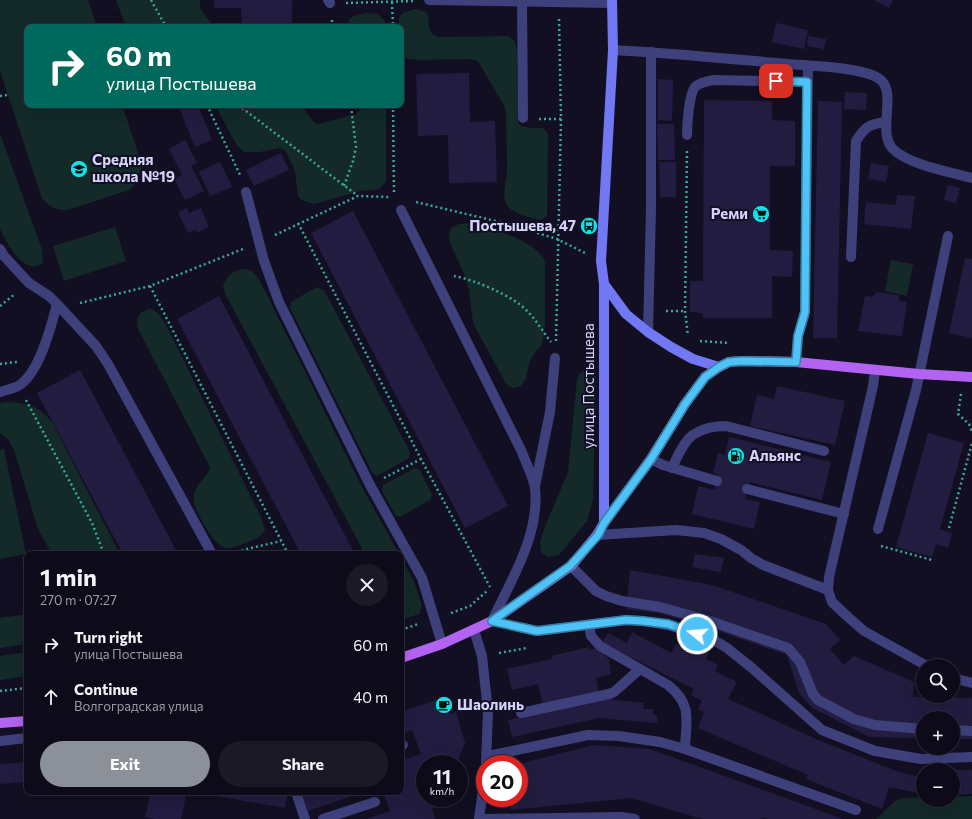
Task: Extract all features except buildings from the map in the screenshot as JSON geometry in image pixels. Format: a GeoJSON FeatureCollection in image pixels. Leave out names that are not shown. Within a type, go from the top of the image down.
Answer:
{"type":"FeatureCollection","features":[{"type":"Feature","properties":{"kind":"main road","name":"улица Постышева"},"geometry":{"type":"LineString","coordinates":[[404,657],[442,644],[492,621],[570,566],[598,535],[604,523],[604,284],[601,262],[613,50],[612,2]]}},
{"type":"Feature","properties":{"kind":"main road"},"geometry":{"type":"LineString","coordinates":[[604,284],[626,314],[648,332],[671,348],[693,359],[719,367]]}},
{"type":"Feature","properties":{"kind":"main road"},"geometry":{"type":"LineString","coordinates":[[604,523],[651,459],[685,404],[705,377],[729,362],[796,362],[919,374],[972,377]]}},
{"type":"Feature","properties":{"kind":"main road"},"geometry":{"type":"LineString","coordinates":[[0,723],[24,720]]}},
{"type":"Feature","properties":{"kind":"street"},"geometry":{"type":"LineString","coordinates":[[429,0],[612,2]]}},
{"type":"Feature","properties":{"kind":"street"},"geometry":{"type":"LineString","coordinates":[[522,1],[523,118]]}},
{"type":"Feature","properties":{"kind":"street"},"geometry":{"type":"LineString","coordinates":[[613,50],[651,52],[857,71],[879,78],[884,84],[887,96],[887,137],[891,148],[902,156],[920,163],[972,178]]}},
{"type":"Feature","properties":{"kind":"street"},"geometry":{"type":"LineString","coordinates":[[648,332],[651,208],[651,52]]}},
{"type":"Feature","properties":{"kind":"street"},"geometry":{"type":"LineString","coordinates":[[796,362],[798,336],[805,312],[808,66]]}},
{"type":"Feature","properties":{"kind":"street"},"geometry":{"type":"LineString","coordinates":[[687,135],[690,100],[695,87],[702,83],[714,80],[807,82]]}},
{"type":"Feature","properties":{"kind":"street"},"geometry":{"type":"LineString","coordinates":[[851,257],[856,141],[862,132],[872,124],[886,122]]}},
{"type":"Feature","properties":{"kind":"street"},"geometry":{"type":"LineString","coordinates":[[246,192],[264,262],[279,302],[370,485],[422,578],[442,644]]}},
{"type":"Feature","properties":{"kind":"street"},"geometry":{"type":"LineString","coordinates":[[401,210],[521,450],[534,487]]}},
{"type":"Feature","properties":{"kind":"street"},"geometry":{"type":"LineString","coordinates":[[878,529],[919,374],[948,236]]}},
{"type":"Feature","properties":{"kind":"street"},"geometry":{"type":"LineString","coordinates":[[0,249],[4,256],[29,283],[57,304],[96,346],[108,364],[210,551]]}},
{"type":"Feature","properties":{"kind":"street"},"geometry":{"type":"LineString","coordinates":[[0,392],[18,386],[27,378],[38,360],[57,304]]}},
{"type":"Feature","properties":{"kind":"street"},"geometry":{"type":"LineString","coordinates":[[555,358],[550,412],[534,487],[535,506],[532,525],[526,550],[492,621],[537,631],[626,620],[668,624],[711,638],[752,668],[822,730],[875,751],[921,759],[972,757]]}},
{"type":"Feature","properties":{"kind":"street"},"geometry":{"type":"LineString","coordinates":[[875,370],[873,386],[829,577],[828,590],[832,602],[864,631],[916,660]]}},
{"type":"Feature","properties":{"kind":"street"},"geometry":{"type":"LineString","coordinates":[[672,468],[686,441],[697,433],[717,426],[726,426],[824,451]]}},
{"type":"Feature","properties":{"kind":"street"},"geometry":{"type":"LineString","coordinates":[[651,459],[672,468],[717,481]]}},
{"type":"Feature","properties":{"kind":"street"},"geometry":{"type":"LineString","coordinates":[[747,489],[844,514]]}},
{"type":"Feature","properties":{"kind":"street"},"geometry":{"type":"LineString","coordinates":[[598,535],[676,530],[704,533],[721,538],[763,565],[828,590]]}},
{"type":"Feature","properties":{"kind":"street"},"geometry":{"type":"LineString","coordinates":[[570,566],[596,591],[606,596],[710,621],[788,648],[800,662],[813,694],[818,700],[854,719],[875,725],[916,728]]}},
{"type":"Feature","properties":{"kind":"street"},"geometry":{"type":"LineString","coordinates":[[588,625],[591,636],[600,646],[668,685],[678,693],[687,711],[685,749]]}},
{"type":"Feature","properties":{"kind":"street"},"geometry":{"type":"LineString","coordinates":[[474,630],[482,656],[488,711],[487,755]]}},
{"type":"Feature","properties":{"kind":"street"},"geometry":{"type":"LineString","coordinates":[[521,712],[609,694],[614,692],[640,669]]}},
{"type":"Feature","properties":{"kind":"street"},"geometry":{"type":"LineString","coordinates":[[960,680],[972,683]]}},
{"type":"Feature","properties":{"kind":"street"},"geometry":{"type":"LineString","coordinates":[[960,730],[972,731]]}},
{"type":"Feature","properties":{"kind":"street"},"geometry":{"type":"LineString","coordinates":[[507,755],[588,735],[619,736],[660,742],[685,749],[856,810]]}},
{"type":"Feature","properties":{"kind":"street"},"geometry":{"type":"LineString","coordinates":[[0,741],[24,738]]}},
{"type":"Feature","properties":{"kind":"street"},"geometry":{"type":"LineString","coordinates":[[297,795],[305,819]]}},
{"type":"Feature","properties":{"kind":"street"},"geometry":{"type":"LineString","coordinates":[[323,819],[375,802]]}},
{"type":"Feature","properties":{"kind":"street"},"geometry":{"type":"LineString","coordinates":[[479,819],[481,807]]}},
{"type":"Feature","properties":{"kind":"street"},"geometry":{"type":"LineString","coordinates":[[483,819],[621,817],[635,819]]}},
{"type":"Feature","properties":{"kind":"path"},"geometry":{"type":"LineString","coordinates":[[151,0],[164,24]]}},
{"type":"Feature","properties":{"kind":"path"},"geometry":{"type":"LineString","coordinates":[[352,3],[392,2],[392,24]]}},
{"type":"Feature","properties":{"kind":"path"},"geometry":{"type":"LineString","coordinates":[[432,272],[466,278],[506,296],[528,311],[555,348],[561,119],[559,2]]}},
{"type":"Feature","properties":{"kind":"path"},"geometry":{"type":"LineString","coordinates":[[0,96],[8,95]]}},
{"type":"Feature","properties":{"kind":"path"},"geometry":{"type":"LineString","coordinates":[[208,108],[241,177],[246,192]]}},
{"type":"Feature","properties":{"kind":"path"},"geometry":{"type":"LineString","coordinates":[[242,108],[358,196]]}},
{"type":"Feature","properties":{"kind":"path"},"geometry":{"type":"LineString","coordinates":[[344,186],[354,161],[356,147],[351,108]]}},
{"type":"Feature","properties":{"kind":"path"},"geometry":{"type":"LineString","coordinates":[[57,304],[78,304],[150,286],[260,242],[358,196],[394,197],[393,108]]}},
{"type":"Feature","properties":{"kind":"path"},"geometry":{"type":"LineString","coordinates":[[665,311],[685,311],[687,135]]}},
{"type":"Feature","properties":{"kind":"path"},"geometry":{"type":"LineString","coordinates":[[409,200],[508,224],[557,239],[601,262]]}},
{"type":"Feature","properties":{"kind":"path"},"geometry":{"type":"LineString","coordinates":[[298,223],[490,588]]}},
{"type":"Feature","properties":{"kind":"path"},"geometry":{"type":"LineString","coordinates":[[150,286],[286,551]]}},
{"type":"Feature","properties":{"kind":"path"},"geometry":{"type":"LineString","coordinates":[[18,386],[92,524],[103,551]]}},
{"type":"Feature","properties":{"kind":"path"},"geometry":{"type":"LineString","coordinates":[[954,392],[966,393]]}},
{"type":"Feature","properties":{"kind":"path"},"geometry":{"type":"LineString","coordinates":[[961,393],[958,414],[969,424],[972,432]]}},
{"type":"Feature","properties":{"kind":"path"},"geometry":{"type":"LineString","coordinates":[[949,528],[972,443]]}},
{"type":"Feature","properties":{"kind":"path"},"geometry":{"type":"LineString","coordinates":[[392,474],[421,459]]}},
{"type":"Feature","properties":{"kind":"path"},"geometry":{"type":"LineString","coordinates":[[878,529],[876,541],[877,545],[932,560]]}},
{"type":"Feature","properties":{"kind":"path"},"geometry":{"type":"LineString","coordinates":[[241,551],[281,541]]}},
{"type":"Feature","properties":{"kind":"path"},"geometry":{"type":"LineString","coordinates":[[0,691],[24,688]]}},
{"type":"Feature","properties":{"kind":"green space"},"geometry":{"type":"Polygon","coordinates":[[[0,0],[88,0],[96,24],[24,24],[24,108],[123,108],[142,164],[138,181],[129,190],[68,210],[53,207],[47,204],[42,198],[0,71],[0,0]]]}},
{"type":"Feature","properties":{"kind":"green space"},"geometry":{"type":"Polygon","coordinates":[[[116,0],[200,0],[200,8],[212,24],[125,24],[116,0]]]}},
{"type":"Feature","properties":{"kind":"green space"},"geometry":{"type":"Polygon","coordinates":[[[415,9],[427,12],[429,28],[432,33],[439,37],[508,36],[515,41],[517,52],[518,123],[521,126],[543,128],[548,133],[547,216],[541,220],[522,215],[513,211],[505,201],[504,192],[507,168],[506,112],[503,104],[478,61],[470,59],[407,59],[404,56],[404,24],[399,24],[399,17],[403,13],[415,9]]]}},
{"type":"Feature","properties":{"kind":"green space"},"geometry":{"type":"Polygon","coordinates":[[[359,14],[378,14],[385,21],[385,24],[347,24],[351,18],[359,14]]]}},
{"type":"Feature","properties":{"kind":"green space"},"geometry":{"type":"Polygon","coordinates":[[[217,108],[303,108],[313,121],[318,124],[356,114],[361,108],[386,108],[386,182],[379,189],[361,191],[314,204],[302,200],[298,196],[295,171],[285,150],[279,148],[260,152],[244,152],[237,146],[217,108]]]}},
{"type":"Feature","properties":{"kind":"green space"},"geometry":{"type":"Polygon","coordinates":[[[0,134],[42,249],[43,263],[36,266],[23,262],[17,256],[11,249],[0,229],[0,134]]]}},
{"type":"Feature","properties":{"kind":"green space"},"geometry":{"type":"Polygon","coordinates":[[[471,223],[513,236],[541,254],[545,262],[545,322],[543,340],[541,346],[530,360],[526,378],[521,386],[513,388],[506,384],[473,323],[469,290],[464,274],[450,243],[449,234],[451,228],[459,224],[471,223]]]}},
{"type":"Feature","properties":{"kind":"green space"},"geometry":{"type":"Polygon","coordinates":[[[115,227],[126,261],[64,281],[53,246],[115,227]]]}},
{"type":"Feature","properties":{"kind":"green space"},"geometry":{"type":"Polygon","coordinates":[[[891,260],[913,264],[907,296],[885,291],[891,260]]]}},
{"type":"Feature","properties":{"kind":"green space"},"geometry":{"type":"Polygon","coordinates":[[[244,269],[252,271],[259,279],[362,487],[397,551],[363,551],[225,294],[223,285],[231,274],[244,269]]]}},
{"type":"Feature","properties":{"kind":"green space"},"geometry":{"type":"Polygon","coordinates":[[[317,287],[324,290],[410,452],[409,458],[377,476],[373,474],[290,308],[291,302],[317,287]]]}},
{"type":"Feature","properties":{"kind":"green space"},"geometry":{"type":"Polygon","coordinates":[[[148,309],[152,309],[158,313],[165,323],[261,517],[265,529],[264,532],[252,541],[230,548],[220,546],[206,528],[198,514],[194,503],[195,492],[206,476],[210,467],[139,331],[137,323],[138,317],[141,313],[148,309]]]}},
{"type":"Feature","properties":{"kind":"green space"},"geometry":{"type":"Polygon","coordinates":[[[587,369],[596,377],[593,500],[587,521],[559,555],[548,557],[541,552],[540,542],[568,472],[577,379],[580,373],[587,369]]]}},
{"type":"Feature","properties":{"kind":"green space"},"geometry":{"type":"Polygon","coordinates":[[[0,403],[21,403],[33,407],[43,413],[53,424],[118,551],[50,551],[38,529],[14,450],[8,439],[0,433],[0,403]]]}},
{"type":"Feature","properties":{"kind":"green space"},"geometry":{"type":"Polygon","coordinates":[[[4,449],[25,551],[24,551],[24,554],[0,559],[0,450],[4,449]]]}},
{"type":"Feature","properties":{"kind":"green space"},"geometry":{"type":"Polygon","coordinates":[[[415,468],[420,470],[432,495],[430,500],[400,517],[396,516],[382,491],[383,485],[415,468]]]}},
{"type":"Feature","properties":{"kind":"green space"},"geometry":{"type":"Polygon","coordinates":[[[404,563],[414,581],[422,606],[419,614],[404,619],[404,563]]]}},
{"type":"Feature","properties":{"kind":"green space"},"geometry":{"type":"Polygon","coordinates":[[[24,614],[24,644],[0,648],[0,618],[24,614]]]}},
{"type":"Feature","properties":{"kind":"green space"},"geometry":{"type":"Polygon","coordinates":[[[24,652],[24,676],[0,680],[0,656],[24,652]]]}},
{"type":"Feature","properties":{"kind":"green space"},"geometry":{"type":"Polygon","coordinates":[[[972,796],[972,819],[876,819],[895,801],[900,799],[916,798],[916,807],[960,807],[960,797],[972,796]]]}},
{"type":"Feature","properties":{"kind":"place","name":"Средняя школа №19"},"geometry":{"type":"Point","coordinates":[79,169]}},
{"type":"Feature","properties":{"kind":"place","name":"Реми"},"geometry":{"type":"Point","coordinates":[761,214]}},
{"type":"Feature","properties":{"kind":"place","name":"Постышева, 47"},"geometry":{"type":"Point","coordinates":[589,226]}},
{"type":"Feature","properties":{"kind":"place","name":"Альянс"},"geometry":{"type":"Point","coordinates":[736,456]}},
{"type":"Feature","properties":{"kind":"place","name":"Шаолинь"},"geometry":{"type":"Point","coordinates":[444,705]}},
{"type":"Feature","properties":{"kind":"route"},"geometry":{"type":"LineString","coordinates":[[697,634],[668,624],[643,621],[626,620],[537,631],[492,621],[570,566],[598,535],[604,523],[651,459],[685,404],[705,377],[729,362],[796,362],[798,336],[805,312],[807,82],[776,81]]}}]}
